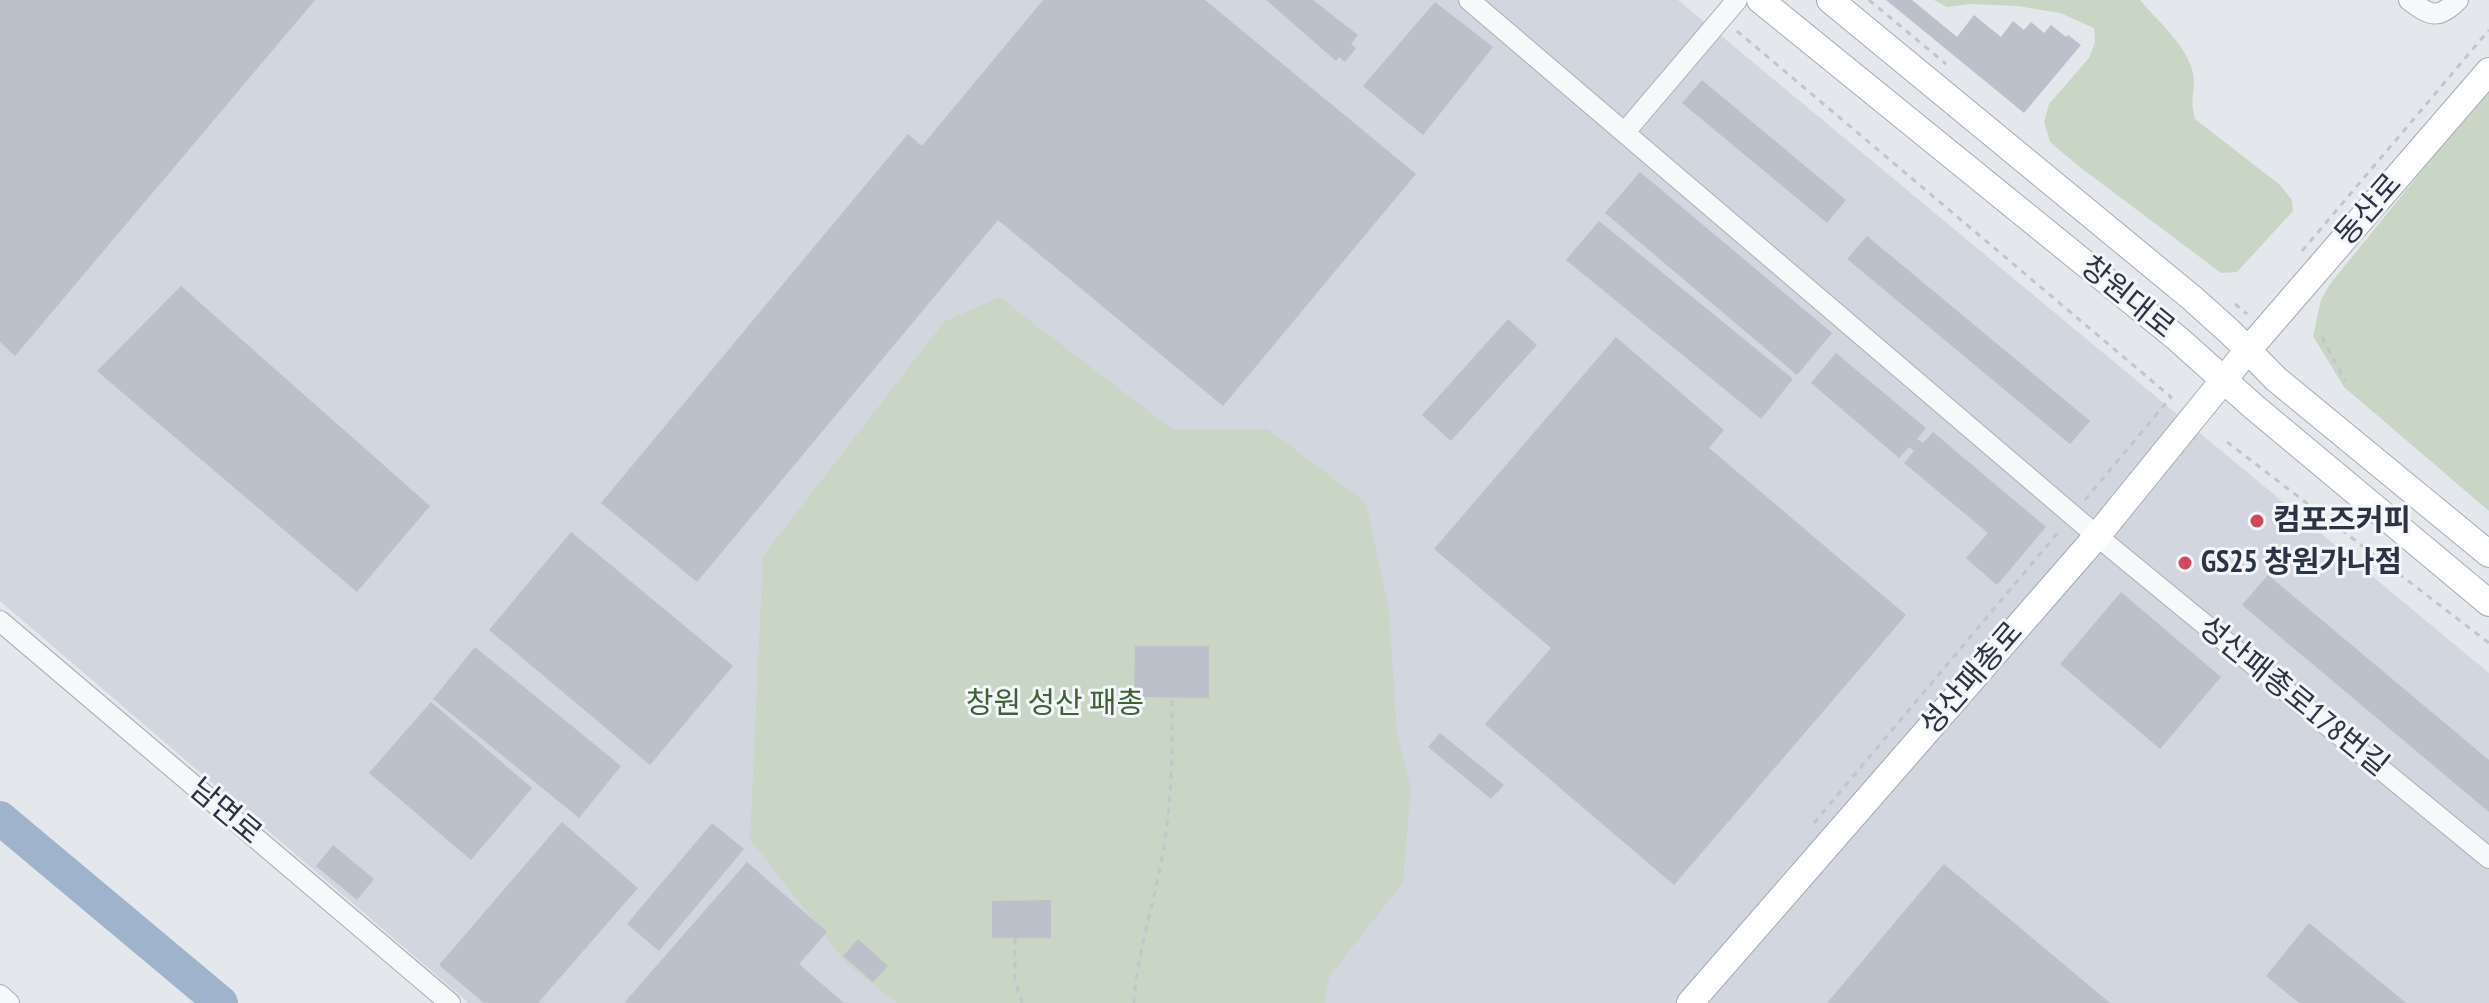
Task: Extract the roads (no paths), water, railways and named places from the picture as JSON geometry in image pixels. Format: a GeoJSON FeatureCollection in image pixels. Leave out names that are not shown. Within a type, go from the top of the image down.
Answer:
{"type":"FeatureCollection","features":[{"type":"Feature","properties":{"kind":"main road","name":"창원대로"},"geometry":{"type":"LineString","coordinates":[[1760,0],[2178,339],[2489,603]]}},
{"type":"Feature","properties":{"kind":"main road","name":"창원대로"},"geometry":{"type":"LineString","coordinates":[[1830,0],[2192,298],[2276,379],[2489,554]]}},
{"type":"Feature","properties":{"kind":"main road","name":"동산로"},"geometry":{"type":"LineString","coordinates":[[2248,350],[2489,71]]}},
{"type":"Feature","properties":{"kind":"main road","name":"성산패총로"},"geometry":{"type":"LineString","coordinates":[[1690,1003],[2097,536],[2248,350]]}},
{"type":"Feature","properties":{"kind":"street","name":"성산패총로178번길"},"geometry":{"type":"LineString","coordinates":[[1469,0],[2072,515],[2489,858]]}},
{"type":"Feature","properties":{"kind":"street"},"geometry":{"type":"LineString","coordinates":[[1625,132],[1737,0]]}},
{"type":"Feature","properties":{"kind":"street"},"geometry":{"type":"LineString","coordinates":[[2409,0],[2429,14],[2440,14],[2458,0]]}},
{"type":"Feature","properties":{"kind":"street","name":"남면로"},"geometry":{"type":"LineString","coordinates":[[0,621],[450,1003]]}},
{"type":"Feature","properties":{"kind":"street"},"geometry":{"type":"LineString","coordinates":[[0,995],[9,1003]]}},
{"type":"Feature","properties":{"kind":"waterway"},"geometry":{"type":"LineString","coordinates":[[0,818],[221,1003]]}},
{"type":"Feature","properties":{"kind":"place","name":"컴포즈커피"},"geometry":{"type":"Point","coordinates":[2257,521]}},
{"type":"Feature","properties":{"kind":"place","name":"GS25 창원가나점"},"geometry":{"type":"Point","coordinates":[2185,563]}},
{"type":"Feature","properties":{"kind":"park label","name":"창원 성산 패총"},"geometry":{"type":"Point","coordinates":[1055,704]}}]}
